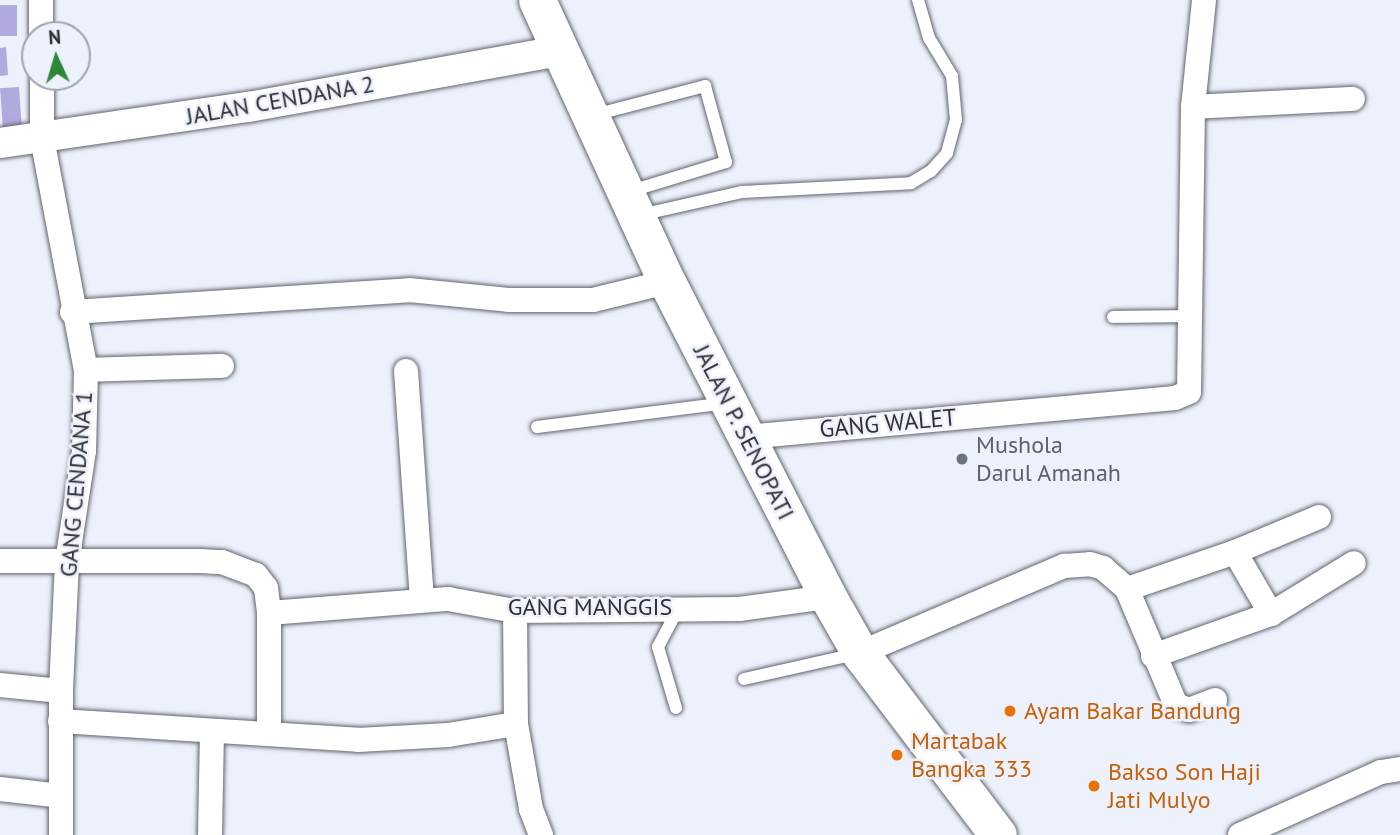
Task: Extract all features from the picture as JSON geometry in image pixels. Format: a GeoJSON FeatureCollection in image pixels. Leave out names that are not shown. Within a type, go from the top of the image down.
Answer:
{"type":"FeatureCollection","features":[{"type":"Feature","properties":{"kind":"main road","name":"JALAN P. SENOPATI"},"geometry":{"type":"LineString","coordinates":[[537,0],[667,282],[828,597],[860,653],[998,835]]}},
{"type":"Feature","properties":{"kind":"street"},"geometry":{"type":"LineString","coordinates":[[41,0],[41,21]]}},
{"type":"Feature","properties":{"kind":"street"},"geometry":{"type":"LineString","coordinates":[[1191,316],[1193,107],[1203,0]]}},
{"type":"Feature","properties":{"kind":"street","name":"JALAN CENDANA 2"},"geometry":{"type":"LineString","coordinates":[[0,143],[248,107],[559,51]]}},
{"type":"Feature","properties":{"kind":"street","name":"GANG CENDANA 1"},"geometry":{"type":"LineString","coordinates":[[41,91],[42,138],[72,312],[86,370],[84,451],[67,562],[60,721],[61,835]]}},
{"type":"Feature","properties":{"kind":"street"},"geometry":{"type":"LineString","coordinates":[[1193,107],[1353,99]]}},
{"type":"Feature","properties":{"kind":"street"},"geometry":{"type":"LineString","coordinates":[[72,312],[409,290],[509,300],[593,300],[667,282]]}},
{"type":"Feature","properties":{"kind":"street","name":"GANG WALET"},"geometry":{"type":"LineString","coordinates":[[746,436],[1175,398],[1187,394],[1191,386],[1191,316]]}},
{"type":"Feature","properties":{"kind":"street"},"geometry":{"type":"LineString","coordinates":[[86,370],[222,366]]}},
{"type":"Feature","properties":{"kind":"street"},"geometry":{"type":"LineString","coordinates":[[406,371],[422,599]]}},
{"type":"Feature","properties":{"kind":"street"},"geometry":{"type":"LineString","coordinates":[[1127,589],[1235,552],[1319,517]]}},
{"type":"Feature","properties":{"kind":"street"},"geometry":{"type":"LineString","coordinates":[[1235,552],[1271,614]]}},
{"type":"Feature","properties":{"kind":"street"},"geometry":{"type":"LineString","coordinates":[[0,561],[222,562],[256,575],[266,588],[270,613],[269,734]]}},
{"type":"Feature","properties":{"kind":"street"},"geometry":{"type":"LineString","coordinates":[[1153,656],[1271,614],[1354,562]]}},
{"type":"Feature","properties":{"kind":"street"},"geometry":{"type":"LineString","coordinates":[[860,653],[1075,563],[1103,568],[1127,589],[1153,656],[1180,708],[1194,709],[1215,700]]}},
{"type":"Feature","properties":{"kind":"street","name":"GANG MANGGIS"},"geometry":{"type":"LineString","coordinates":[[270,613],[422,599],[515,611],[679,607],[739,609],[828,597]]}},
{"type":"Feature","properties":{"kind":"street"},"geometry":{"type":"LineString","coordinates":[[515,611],[516,724],[531,809],[541,835]]}},
{"type":"Feature","properties":{"kind":"street"},"geometry":{"type":"LineString","coordinates":[[0,685],[61,691]]}},
{"type":"Feature","properties":{"kind":"street"},"geometry":{"type":"LineString","coordinates":[[60,721],[269,734],[407,739],[516,724]]}},
{"type":"Feature","properties":{"kind":"street"},"geometry":{"type":"LineString","coordinates":[[210,835],[212,731]]}},
{"type":"Feature","properties":{"kind":"street"},"geometry":{"type":"LineString","coordinates":[[1240,835],[1381,772],[1400,769]]}},
{"type":"Feature","properties":{"kind":"street"},"geometry":{"type":"LineString","coordinates":[[0,789],[61,796]]}},
{"type":"Feature","properties":{"kind":"lane"},"geometry":{"type":"LineString","coordinates":[[631,204],[742,192],[911,183],[931,171],[947,153],[957,120],[952,76],[929,38],[918,0]]}},
{"type":"Feature","properties":{"kind":"lane"},"geometry":{"type":"LineString","coordinates":[[590,116],[705,86],[726,162],[631,204]]}},
{"type":"Feature","properties":{"kind":"lane"},"geometry":{"type":"LineString","coordinates":[[1113,317],[1191,316]]}},
{"type":"Feature","properties":{"kind":"lane"},"geometry":{"type":"LineString","coordinates":[[537,427],[729,403]]}},
{"type":"Feature","properties":{"kind":"lane"},"geometry":{"type":"LineString","coordinates":[[676,708],[659,647],[679,607]]}},
{"type":"Feature","properties":{"kind":"lane"},"geometry":{"type":"LineString","coordinates":[[744,679],[860,653]]}},
{"type":"Feature","properties":{"kind":"building"},"geometry":{"type":"Polygon","coordinates":[[[0,5],[17,5],[17,36],[0,36],[0,5]]]}},
{"type":"Feature","properties":{"kind":"building"},"geometry":{"type":"Polygon","coordinates":[[[6,47],[8,75],[0,76],[0,48],[6,47]]]}},
{"type":"Feature","properties":{"kind":"building"},"geometry":{"type":"Polygon","coordinates":[[[19,87],[22,134],[3,135],[0,88],[19,87]]]}},
{"type":"Feature","properties":{"kind":"place","name":"Mushola Darul Amanah"},"geometry":{"type":"Point","coordinates":[962,459]}},
{"type":"Feature","properties":{"kind":"place","name":"Ayam Bakar Bandung"},"geometry":{"type":"Point","coordinates":[1010,711]}},
{"type":"Feature","properties":{"kind":"place","name":"Martabak Bangka 333"},"geometry":{"type":"Point","coordinates":[897,755]}},
{"type":"Feature","properties":{"kind":"place","name":"Bakso Son Haji Jati Mulyo"},"geometry":{"type":"Point","coordinates":[1094,786]}}]}
